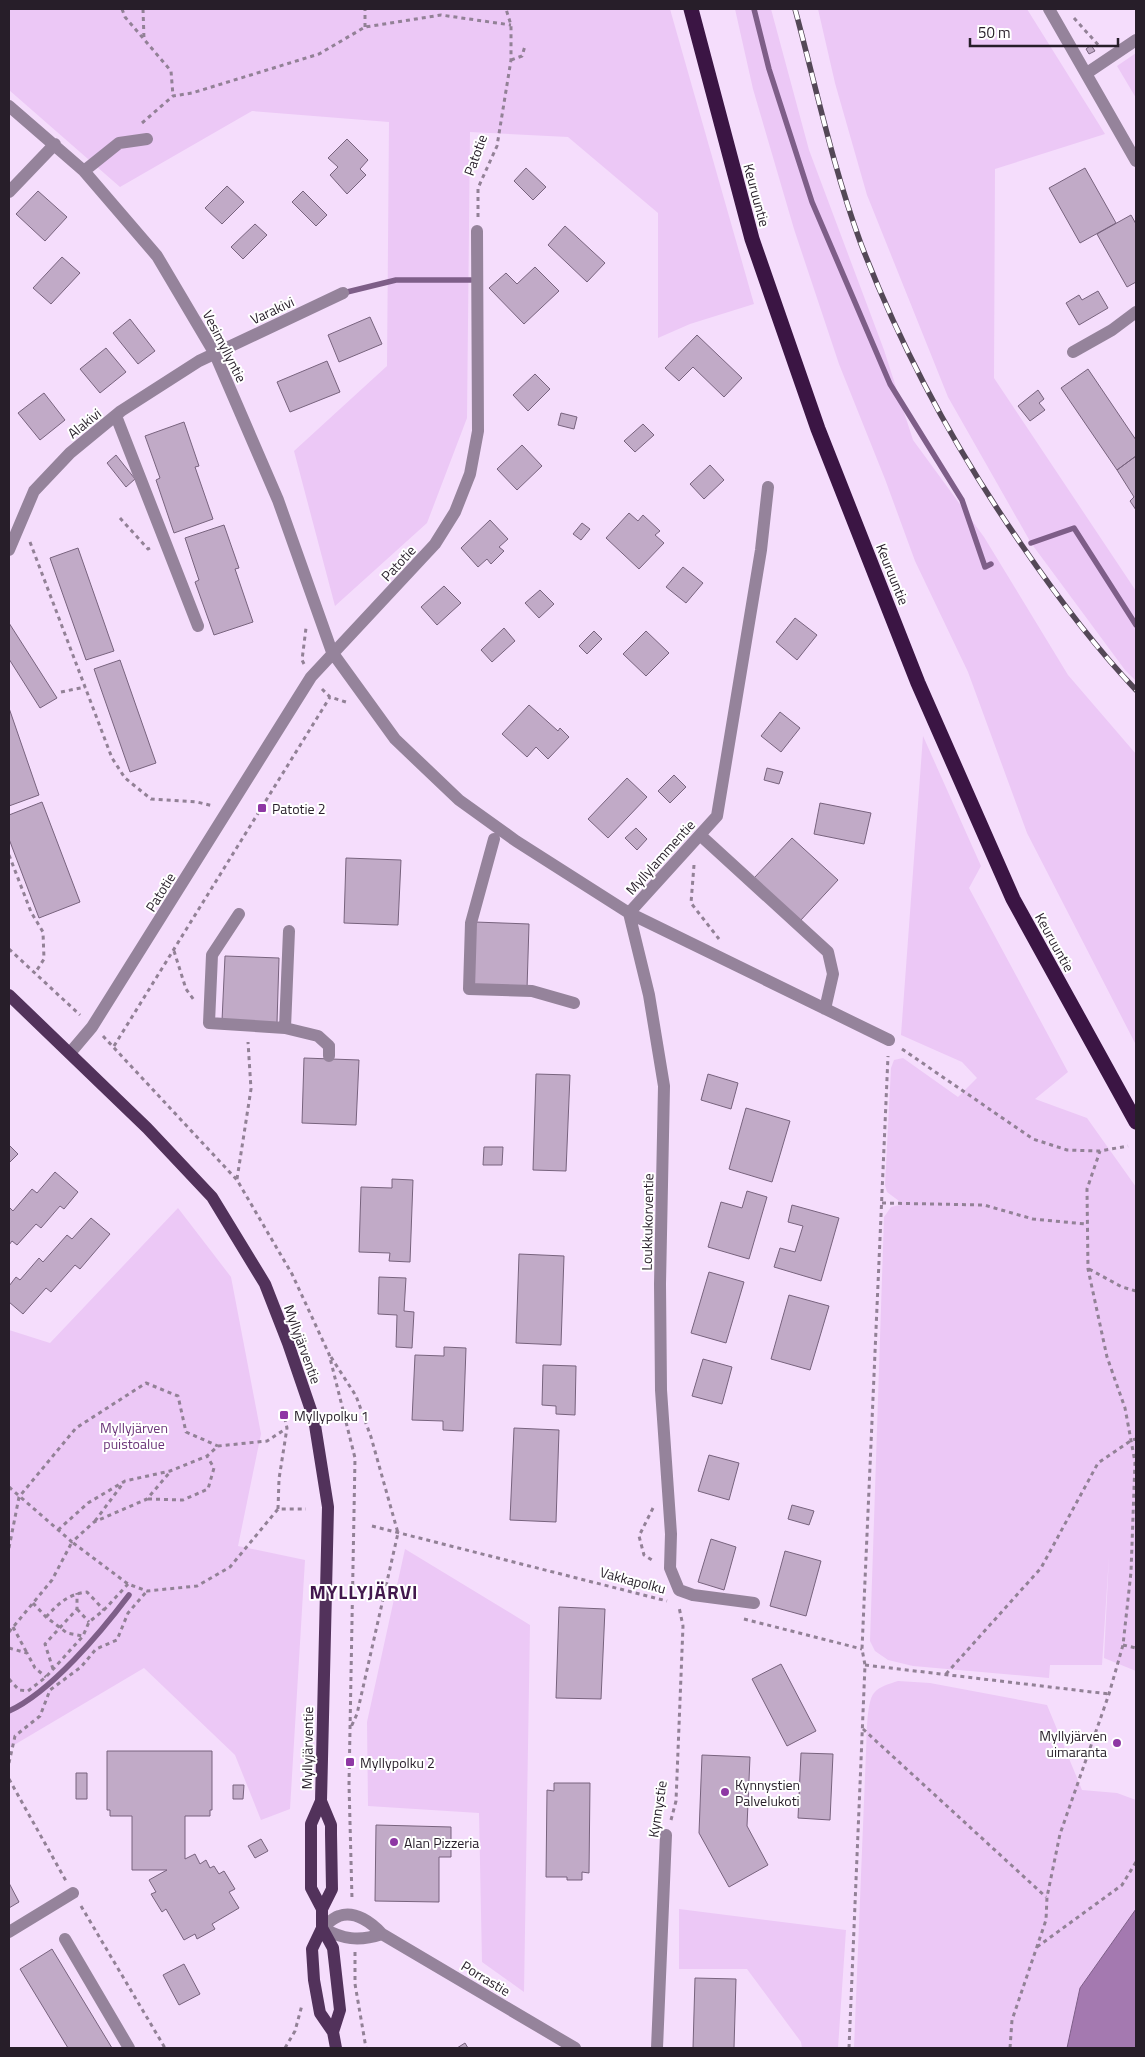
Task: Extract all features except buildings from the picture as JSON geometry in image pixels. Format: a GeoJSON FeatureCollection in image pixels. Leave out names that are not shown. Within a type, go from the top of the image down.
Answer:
{"type":"FeatureCollection","features":[{"type":"Feature","properties":{"kind":"highway","name":"Keuruuntie"},"geometry":{"type":"LineString","coordinates":[[692,9],[752,239],[818,429],[911,664],[1013,899],[1136,1122]]}},
{"type":"Feature","properties":{"kind":"main road","name":"Myllyjärventie"},"geometry":{"type":"LineString","coordinates":[[9,995],[147,1128],[212,1197],[265,1284],[288,1343],[314,1420],[328,1507],[321,1801],[311,1824],[311,1888],[322,1909]]}},
{"type":"Feature","properties":{"kind":"main road","name":"Myllyjärventie"},"geometry":{"type":"LineString","coordinates":[[321,1801],[331,1825],[332,1889],[322,1909],[322,1928],[312,1949],[314,1980],[320,2013],[333,2032],[336,2048]]}},
{"type":"Feature","properties":{"kind":"main road","name":"Myllyjärventie"},"geometry":{"type":"LineString","coordinates":[[322,1928],[333,1948],[340,2010],[333,2032]]}},
{"type":"Feature","properties":{"kind":"street"},"geometry":{"type":"LineString","coordinates":[[1049,9],[1136,160]]}},
{"type":"Feature","properties":{"kind":"street"},"geometry":{"type":"LineString","coordinates":[[1087,73],[1136,40]]}},
{"type":"Feature","properties":{"kind":"street","name":"Vesimyllyntie"},"geometry":{"type":"LineString","coordinates":[[9,106],[84,172],[157,256],[215,354],[278,500],[332,652]]}},
{"type":"Feature","properties":{"kind":"street"},"geometry":{"type":"LineString","coordinates":[[84,172],[119,143],[147,139]]}},
{"type":"Feature","properties":{"kind":"street"},"geometry":{"type":"LineString","coordinates":[[9,192],[54,144]]}},
{"type":"Feature","properties":{"kind":"street","name":"Patotie"},"geometry":{"type":"LineString","coordinates":[[70,1053],[92,1027],[311,677],[332,652],[402,582],[435,544],[455,512],[470,474],[478,431],[477,231]]}},
{"type":"Feature","properties":{"kind":"street","name":"Varakivi"},"geometry":{"type":"LineString","coordinates":[[215,354],[343,293]]}},
{"type":"Feature","properties":{"kind":"street"},"geometry":{"type":"LineString","coordinates":[[1073,352],[1112,330],[1136,312]]}},
{"type":"Feature","properties":{"kind":"street","name":"Alakivi"},"geometry":{"type":"LineString","coordinates":[[9,550],[34,490],[70,453],[116,416],[198,361],[215,354]]}},
{"type":"Feature","properties":{"kind":"street"},"geometry":{"type":"LineString","coordinates":[[116,416],[198,626]]}},
{"type":"Feature","properties":{"kind":"street","name":"Myllylammentie"},"geometry":{"type":"LineString","coordinates":[[332,652],[395,739],[459,800],[516,841],[629,913],[702,837],[717,816],[761,550],[768,487]]}},
{"type":"Feature","properties":{"kind":"street"},"geometry":{"type":"LineString","coordinates":[[702,837],[828,952],[833,974],[825,1009]]}},
{"type":"Feature","properties":{"kind":"street"},"geometry":{"type":"LineString","coordinates":[[494,839],[471,923],[469,989],[532,991],[574,1002]]}},
{"type":"Feature","properties":{"kind":"street"},"geometry":{"type":"LineString","coordinates":[[629,913],[889,1040]]}},
{"type":"Feature","properties":{"kind":"street","name":"Loukkukorventie"},"geometry":{"type":"LineString","coordinates":[[629,913],[649,995],[664,1086],[661,1390],[671,1534],[670,1568],[679,1590],[693,1595],[754,1603]]}},
{"type":"Feature","properties":{"kind":"street"},"geometry":{"type":"LineString","coordinates":[[239,914],[212,955],[209,1023],[285,1028],[318,1036],[329,1046],[329,1056]]}},
{"type":"Feature","properties":{"kind":"street"},"geometry":{"type":"LineString","coordinates":[[285,1028],[289,931]]}},
{"type":"Feature","properties":{"kind":"street","name":"Kynnystie"},"geometry":{"type":"LineString","coordinates":[[657,2048],[666,1835]]}},
{"type":"Feature","properties":{"kind":"street"},"geometry":{"type":"LineString","coordinates":[[9,1932],[73,1893]]}},
{"type":"Feature","properties":{"kind":"street"},"geometry":{"type":"LineString","coordinates":[[353,1915],[339,1915],[322,1928],[341,1938],[369,1938],[382,1934]]}},
{"type":"Feature","properties":{"kind":"street","name":"Porrastie"},"geometry":{"type":"LineString","coordinates":[[353,1915],[371,1922],[382,1934],[575,2048]]}},
{"type":"Feature","properties":{"kind":"street"},"geometry":{"type":"LineString","coordinates":[[65,1938],[129,2048]]}},
{"type":"Feature","properties":{"kind":"path"},"geometry":{"type":"LineString","coordinates":[[122,9],[125,17],[171,71],[172,96]]}},
{"type":"Feature","properties":{"kind":"path"},"geometry":{"type":"LineString","coordinates":[[144,9],[144,40]]}},
{"type":"Feature","properties":{"kind":"path"},"geometry":{"type":"LineString","coordinates":[[364,27],[365,9]]}},
{"type":"Feature","properties":{"kind":"path","name":"Patotie"},"geometry":{"type":"LineString","coordinates":[[477,231],[478,188],[497,146],[511,60],[511,25],[506,9]]}},
{"type":"Feature","properties":{"kind":"path"},"geometry":{"type":"LineString","coordinates":[[119,143],[172,96],[192,93],[320,54],[364,27],[441,15],[511,25]]}},
{"type":"Feature","properties":{"kind":"path"},"geometry":{"type":"LineString","coordinates":[[511,60],[522,56],[525,46]]}},
{"type":"Feature","properties":{"kind":"path"},"geometry":{"type":"LineString","coordinates":[[120,518],[148,549],[165,544]]}},
{"type":"Feature","properties":{"kind":"path"},"geometry":{"type":"LineString","coordinates":[[21,520],[112,758],[125,778],[151,799],[198,802],[208,807]]}},
{"type":"Feature","properties":{"kind":"path"},"geometry":{"type":"LineString","coordinates":[[114,1046],[330,697],[311,677],[302,660],[306,627]]}},
{"type":"Feature","properties":{"kind":"path"},"geometry":{"type":"LineString","coordinates":[[61,692],[85,688]]}},
{"type":"Feature","properties":{"kind":"path"},"geometry":{"type":"LineString","coordinates":[[702,837],[695,860],[691,903],[725,947]]}},
{"type":"Feature","properties":{"kind":"path"},"geometry":{"type":"LineString","coordinates":[[9,855],[30,912],[43,932],[44,959],[34,973]]}},
{"type":"Feature","properties":{"kind":"path"},"geometry":{"type":"LineString","coordinates":[[9,949],[114,1046],[237,1180],[292,1274],[329,1354],[356,1396],[371,1437],[398,1533],[357,1714],[350,1730]]}},
{"type":"Feature","properties":{"kind":"path"},"geometry":{"type":"LineString","coordinates":[[174,950],[186,988],[209,1023]]}},
{"type":"Feature","properties":{"kind":"path"},"geometry":{"type":"LineString","coordinates":[[237,1180],[251,1089],[247,1025]]}},
{"type":"Feature","properties":{"kind":"path"},"geometry":{"type":"LineString","coordinates":[[889,1040],[1034,1139],[1067,1150],[1100,1151],[1128,1146]]}},
{"type":"Feature","properties":{"kind":"path"},"geometry":{"type":"LineString","coordinates":[[849,2048],[865,1665],[862,1649],[889,1040]]}},
{"type":"Feature","properties":{"kind":"path"},"geometry":{"type":"LineString","coordinates":[[1010,2048],[1012,2020],[1046,1920],[1047,1897],[1060,1834],[1109,1694],[1124,1645],[1132,1553],[1135,1462],[1125,1408],[1107,1356],[1088,1269],[1087,1189],[1100,1151]]}},
{"type":"Feature","properties":{"kind":"path"},"geometry":{"type":"LineString","coordinates":[[882,1203],[984,1205],[1034,1219],[1086,1224]]}},
{"type":"Feature","properties":{"kind":"path"},"geometry":{"type":"LineString","coordinates":[[1088,1269],[1122,1287],[1136,1291]]}},
{"type":"Feature","properties":{"kind":"path"},"geometry":{"type":"LineString","coordinates":[[329,1354],[354,1458],[350,1730],[353,1915]]}},
{"type":"Feature","properties":{"kind":"path"},"geometry":{"type":"LineString","coordinates":[[9,1548],[19,1496],[76,1428],[146,1383],[178,1396],[186,1432],[218,1446],[268,1441],[287,1428]]}},
{"type":"Feature","properties":{"kind":"path"},"geometry":{"type":"LineString","coordinates":[[9,1487],[72,1542],[128,1584],[147,1591],[197,1586],[230,1567],[278,1509],[279,1479],[287,1428],[284,1415]]}},
{"type":"Feature","properties":{"kind":"path"},"geometry":{"type":"LineString","coordinates":[[946,1674],[1041,1568],[1098,1463],[1136,1439]]}},
{"type":"Feature","properties":{"kind":"path"},"geometry":{"type":"LineString","coordinates":[[58,1530],[88,1503],[125,1481],[170,1472],[207,1456],[218,1446]]}},
{"type":"Feature","properties":{"kind":"path"},"geometry":{"type":"LineString","coordinates":[[94,1522],[147,1499],[183,1500],[208,1489],[214,1468],[207,1456]]}},
{"type":"Feature","properties":{"kind":"path"},"geometry":{"type":"LineString","coordinates":[[147,1499],[170,1472]]}},
{"type":"Feature","properties":{"kind":"path"},"geometry":{"type":"LineString","coordinates":[[9,1632],[52,1580],[72,1542],[94,1522],[125,1481]]}},
{"type":"Feature","properties":{"kind":"path"},"geometry":{"type":"LineString","coordinates":[[278,1509],[306,1509]]}},
{"type":"Feature","properties":{"kind":"path","name":"Vakkapolku"},"geometry":{"type":"LineString","coordinates":[[372,1526],[615,1586],[670,1602]]}},
{"type":"Feature","properties":{"kind":"path"},"geometry":{"type":"LineString","coordinates":[[9,1679],[19,1690],[28,1691],[46,1677],[83,1636],[89,1622],[104,1610],[128,1584]]}},
{"type":"Feature","properties":{"kind":"path"},"geometry":{"type":"LineString","coordinates":[[9,1763],[15,1736],[40,1716],[50,1690],[81,1667],[96,1649],[117,1640],[128,1613],[147,1591]]}},
{"type":"Feature","properties":{"kind":"path"},"geometry":{"type":"LineString","coordinates":[[46,1617],[62,1600],[77,1593],[88,1592],[104,1610]]}},
{"type":"Feature","properties":{"kind":"path"},"geometry":{"type":"LineString","coordinates":[[77,1593],[77,1609],[89,1622]]}},
{"type":"Feature","properties":{"kind":"path"},"geometry":{"type":"LineString","coordinates":[[33,1604],[67,1633],[83,1636]]}},
{"type":"Feature","properties":{"kind":"path","name":"Vakkapolku"},"geometry":{"type":"LineString","coordinates":[[679,1605],[688,1607]]}},
{"type":"Feature","properties":{"kind":"path","name":"Kynnystie"},"geometry":{"type":"LineString","coordinates":[[666,1835],[676,1801],[683,1626],[679,1605]]}},
{"type":"Feature","properties":{"kind":"path"},"geometry":{"type":"LineString","coordinates":[[53,1670],[45,1644],[59,1626],[77,1609]]}},
{"type":"Feature","properties":{"kind":"path"},"geometry":{"type":"LineString","coordinates":[[741,1619],[862,1649]]}},
{"type":"Feature","properties":{"kind":"path"},"geometry":{"type":"LineString","coordinates":[[13,1627],[35,1668],[46,1677]]}},
{"type":"Feature","properties":{"kind":"path"},"geometry":{"type":"LineString","coordinates":[[1124,1645],[1136,1648]]}},
{"type":"Feature","properties":{"kind":"path"},"geometry":{"type":"LineString","coordinates":[[9,1648],[27,1653]]}},
{"type":"Feature","properties":{"kind":"path"},"geometry":{"type":"LineString","coordinates":[[865,1665],[1109,1694]]}},
{"type":"Feature","properties":{"kind":"path"},"geometry":{"type":"LineString","coordinates":[[862,1728],[1047,1897]]}},
{"type":"Feature","properties":{"kind":"path"},"geometry":{"type":"LineString","coordinates":[[9,1779],[73,1893],[165,2048]]}},
{"type":"Feature","properties":{"kind":"path"},"geometry":{"type":"LineString","coordinates":[[1035,1948],[1122,1886],[1136,1862]]}},
{"type":"Feature","properties":{"kind":"path"},"geometry":{"type":"LineString","coordinates":[[353,1938],[356,1961],[355,1984],[366,2048]]}},
{"type":"Feature","properties":{"kind":"green space"},"geometry":{"type":"Polygon","coordinates":[[[9,9],[670,9],[754,304],[690,324],[658,338],[658,213],[568,137],[470,132],[467,418],[427,523],[335,606],[294,451],[387,366],[389,122],[252,111],[120,187],[9,90],[9,9]]]}},
{"type":"Feature","properties":{"kind":"green space"},"geometry":{"type":"Polygon","coordinates":[[[735,9],[771,9],[809,150],[884,350],[913,440],[984,537],[1068,675],[1136,754],[1136,1045],[1027,833],[968,672],[915,561],[885,479],[839,364],[794,229],[753,89],[735,9]]]}},
{"type":"Feature","properties":{"kind":"green space"},"geometry":{"type":"Polygon","coordinates":[[[818,9],[1027,9],[1105,134],[995,169],[994,378],[1136,591],[1136,681],[1125,670],[1031,543],[948,397],[867,195],[835,83],[818,9]]]}},
{"type":"Feature","properties":{"kind":"green space"},"geometry":{"type":"Polygon","coordinates":[[[1136,53],[1136,98],[1117,66],[1136,53]]]}},
{"type":"Feature","properties":{"kind":"green space"},"geometry":{"type":"Polygon","coordinates":[[[923,736],[981,866],[969,888],[1068,1072],[1035,1099],[1087,1118],[1136,1187],[1136,1671],[1104,1658],[1109,1556],[1102,1665],[1050,1665],[1049,1678],[913,1666],[888,1660],[875,1651],[870,1641],[884,1217],[891,1207],[900,1205],[899,1201],[887,1192],[885,1185],[891,1068],[894,1060],[903,1058],[958,1097],[977,1078],[962,1062],[901,1035],[923,736]]]}},
{"type":"Feature","properties":{"kind":"green space","name":"Myllyjärven puistoalue"},"geometry":{"type":"Polygon","coordinates":[[[178,1208],[231,1277],[261,1434],[238,1546],[305,1560],[290,1809],[261,1820],[235,1755],[144,1668],[9,1748],[9,1330],[50,1343],[178,1208]]]}},
{"type":"Feature","properties":{"kind":"green space"},"geometry":{"type":"Polygon","coordinates":[[[405,1549],[530,1625],[524,1992],[482,1962],[479,1813],[368,1806],[367,1722],[405,1549]]]}},
{"type":"Feature","properties":{"kind":"green space"},"geometry":{"type":"Polygon","coordinates":[[[898,1681],[930,1683],[1047,1705],[1082,1790],[1117,1793],[1136,1800],[1136,1909],[1080,1988],[1067,2048],[854,2048],[868,1712],[874,1693],[882,1687],[898,1681]]]}},
{"type":"Feature","properties":{"kind":"green space"},"geometry":{"type":"Polygon","coordinates":[[[679,1909],[846,1930],[838,2048],[802,2048],[801,2042],[747,1969],[679,1969],[679,1909]]]}},
{"type":"Feature","properties":{"kind":"shaded area"},"geometry":{"type":"Polygon","coordinates":[[[1136,1909],[1136,2048],[1067,2048],[1080,1988],[1136,1909]]]}},
{"type":"Feature","properties":{"kind":"waterway"},"geometry":{"type":"LineString","coordinates":[[754,9],[769,69],[812,202],[890,384],[962,500],[985,567],[991,564]]}},
{"type":"Feature","properties":{"kind":"waterway"},"geometry":{"type":"LineString","coordinates":[[343,293],[396,280],[471,280]]}},
{"type":"Feature","properties":{"kind":"waterway"},"geometry":{"type":"LineString","coordinates":[[1031,543],[1074,528],[1136,625]]}},
{"type":"Feature","properties":{"kind":"waterway"},"geometry":{"type":"LineString","coordinates":[[9,1711],[42,1690],[58,1676],[90,1643],[129,1595]]}},
{"type":"Feature","properties":{"kind":"railway"},"geometry":{"type":"LineString","coordinates":[[795,9],[833,157],[861,244],[894,323],[932,399],[974,473],[1021,544],[1076,620],[1136,690]]}},
{"type":"Feature","properties":{"kind":"place","name":"Patotie 2"},"geometry":{"type":"Point","coordinates":[262,808]}},
{"type":"Feature","properties":{"kind":"place","name":"Myllypolku 1"},"geometry":{"type":"Point","coordinates":[284,1415]}},
{"type":"Feature","properties":{"kind":"place","name":"Myllyjärven uimaranta"},"geometry":{"type":"Point","coordinates":[1117,1743]}},
{"type":"Feature","properties":{"kind":"place","name":"Myllypolku 2"},"geometry":{"type":"Point","coordinates":[350,1762]}},
{"type":"Feature","properties":{"kind":"place","name":"Kynnystien Palvelukoti"},"geometry":{"type":"Point","coordinates":[725,1792]}},
{"type":"Feature","properties":{"kind":"place","name":"Alan Pizzeria"},"geometry":{"type":"Point","coordinates":[394,1842]}},
{"type":"Feature","properties":{"kind":"district","name":"MYLLYJÄRVI"},"geometry":{"type":"Point","coordinates":[364,1591]}}]}
